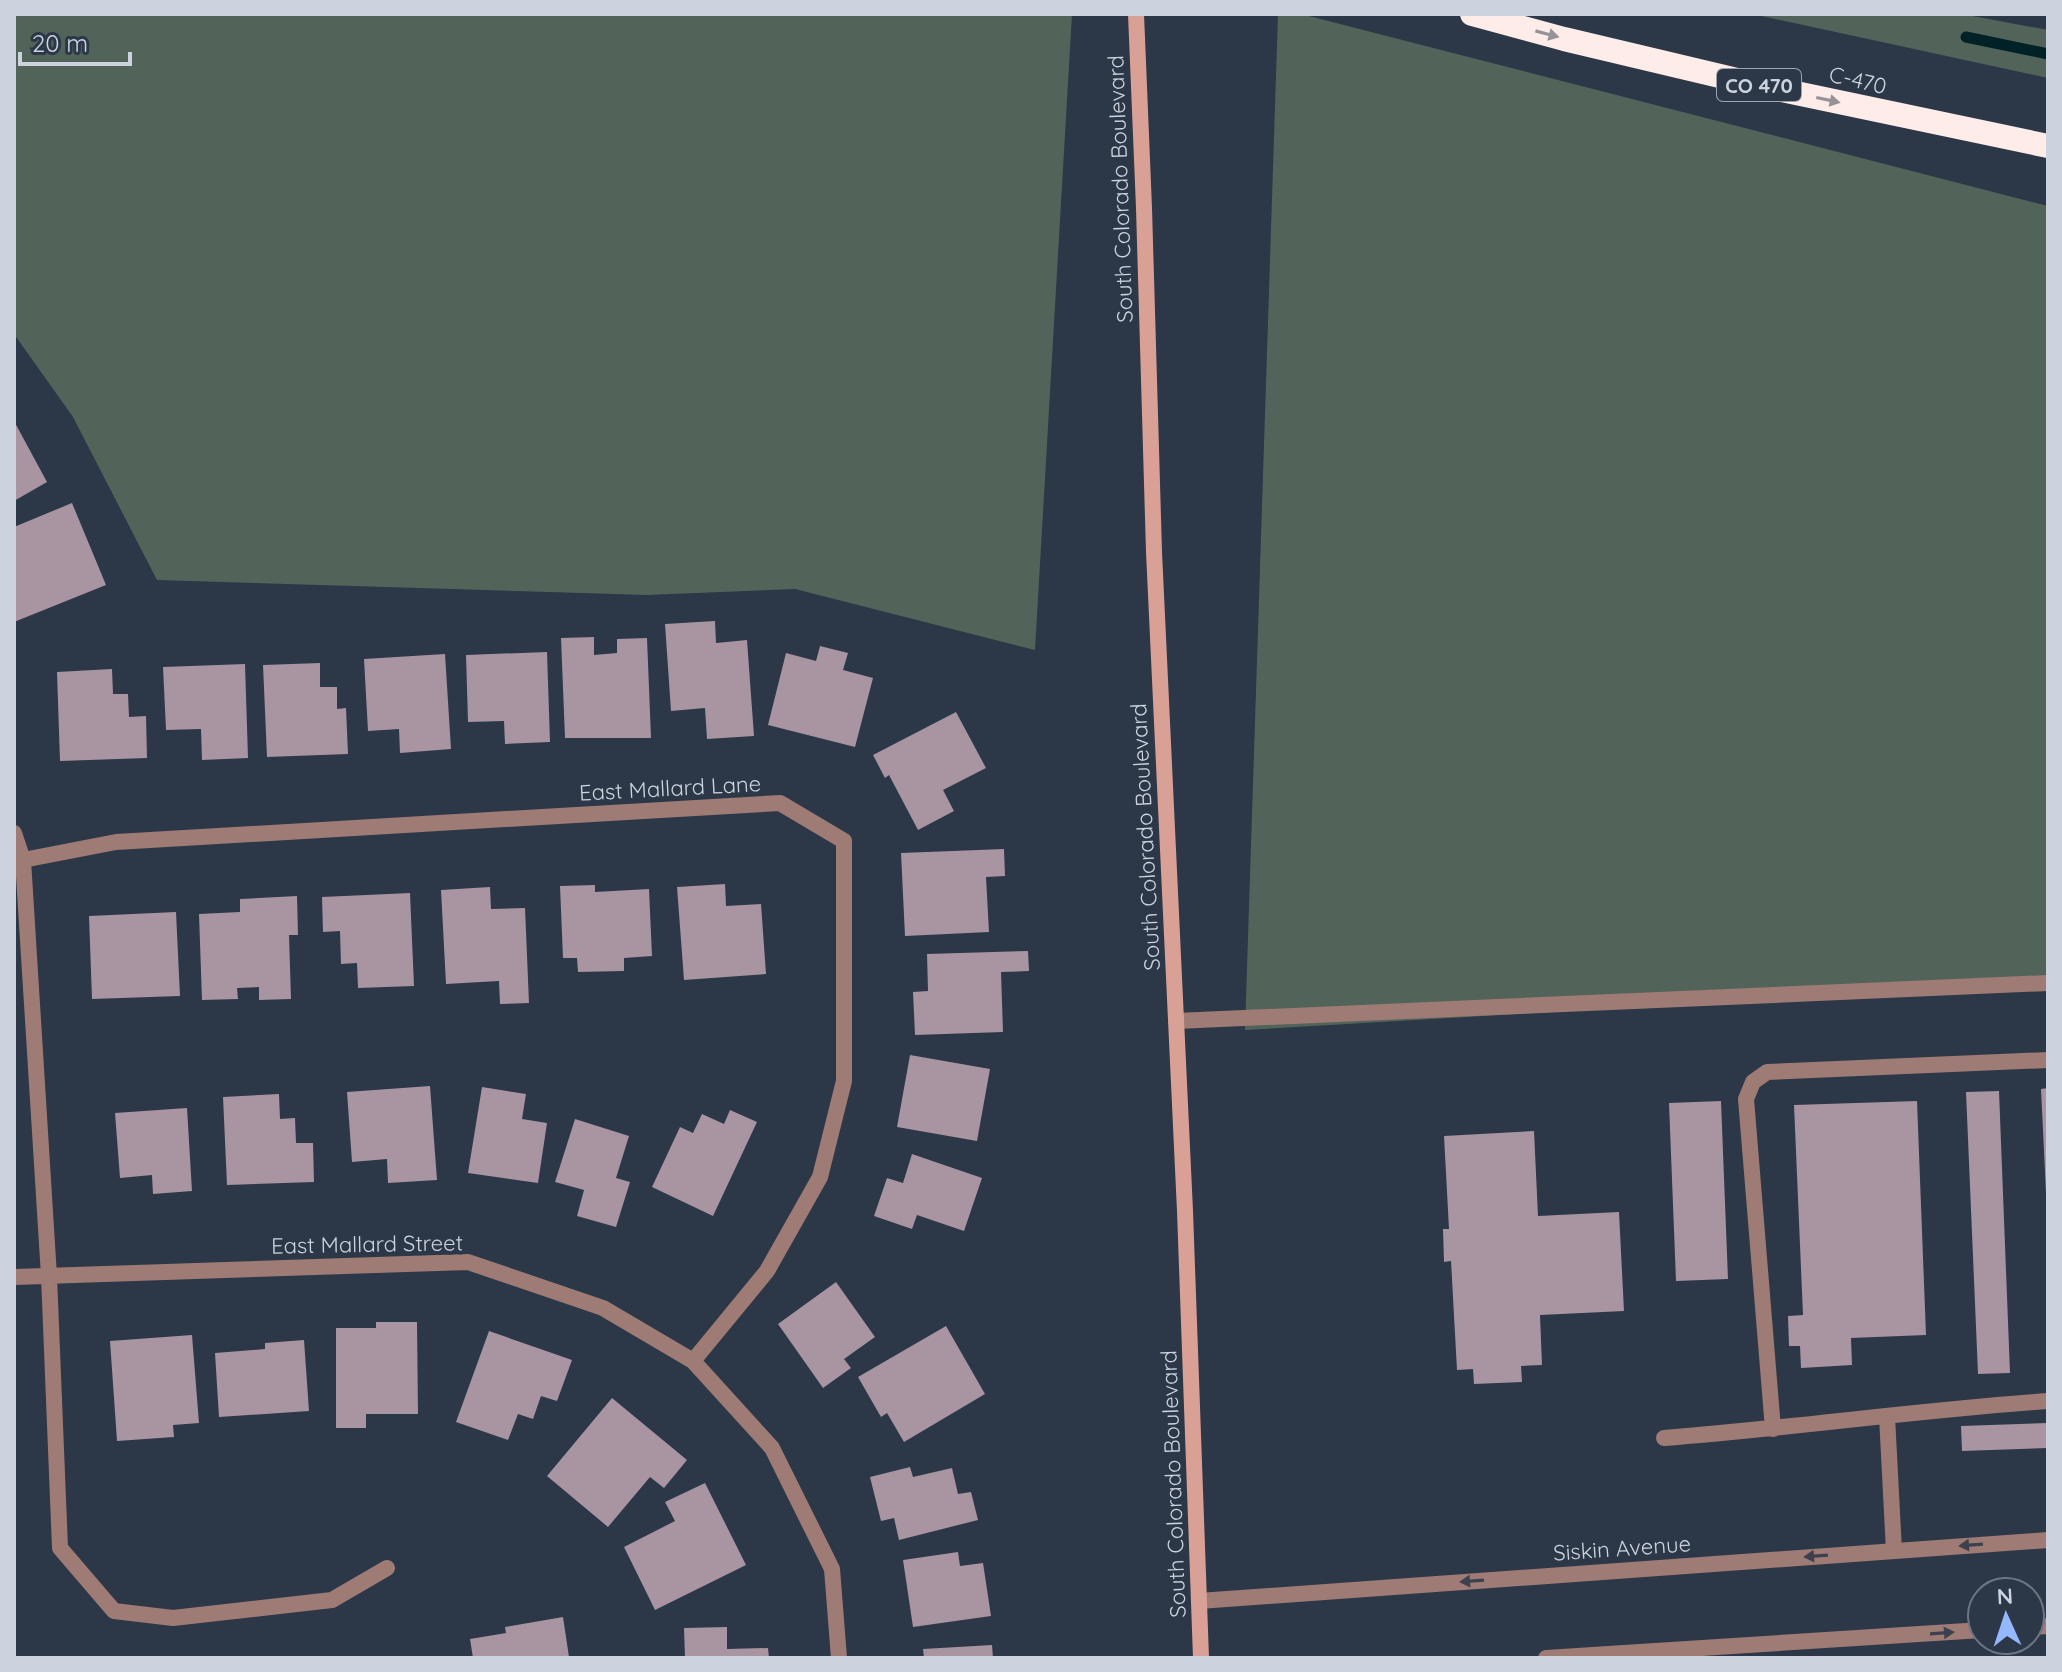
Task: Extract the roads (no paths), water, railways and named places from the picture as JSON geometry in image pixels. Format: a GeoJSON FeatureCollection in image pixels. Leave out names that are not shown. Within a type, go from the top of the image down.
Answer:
{"type":"FeatureCollection","features":[{"type":"Feature","properties":{"kind":"highway","name":"C-470"},"geometry":{"type":"LineString","coordinates":[[1472,14],[1762,86],[2048,146]]}},
{"type":"Feature","properties":{"kind":"main road","name":"South Colorado Boulevard"},"geometry":{"type":"LineString","coordinates":[[1136,14],[1154,552],[1185,1195],[1201,1658]]}},
{"type":"Feature","properties":{"kind":"street","name":"East Mallard Lane"},"geometry":{"type":"LineString","coordinates":[[23,860],[116,842],[780,803],[844,841],[844,1081],[820,1177],[767,1271],[693,1361]]}},
{"type":"Feature","properties":{"kind":"street"},"geometry":{"type":"LineString","coordinates":[[14,833],[23,860],[49,1276],[60,1548],[114,1611],[173,1618],[332,1600],[387,1568]]}},
{"type":"Feature","properties":{"kind":"street"},"geometry":{"type":"LineString","coordinates":[[1176,1021],[2048,983]]}},
{"type":"Feature","properties":{"kind":"street"},"geometry":{"type":"LineString","coordinates":[[1773,1429],[1746,1099],[1753,1082],[1767,1072],[2048,1060]]}},
{"type":"Feature","properties":{"kind":"street","name":"East Mallard Street"},"geometry":{"type":"LineString","coordinates":[[14,1277],[468,1262],[603,1308],[693,1361],[772,1448],[832,1569],[839,1658]]}},
{"type":"Feature","properties":{"kind":"street"},"geometry":{"type":"LineString","coordinates":[[1664,1438],[2048,1401]]}},
{"type":"Feature","properties":{"kind":"street"},"geometry":{"type":"LineString","coordinates":[[1887,1416],[1894,1551]]}},
{"type":"Feature","properties":{"kind":"street","name":"Siskin Avenue"},"geometry":{"type":"LineString","coordinates":[[1199,1601],[2048,1540]]}},
{"type":"Feature","properties":{"kind":"street"},"geometry":{"type":"LineString","coordinates":[[1546,1658],[1966,1631]]}},
{"type":"Feature","properties":{"kind":"waterway"},"geometry":{"type":"LineString","coordinates":[[1966,37],[2048,54]]}}]}
